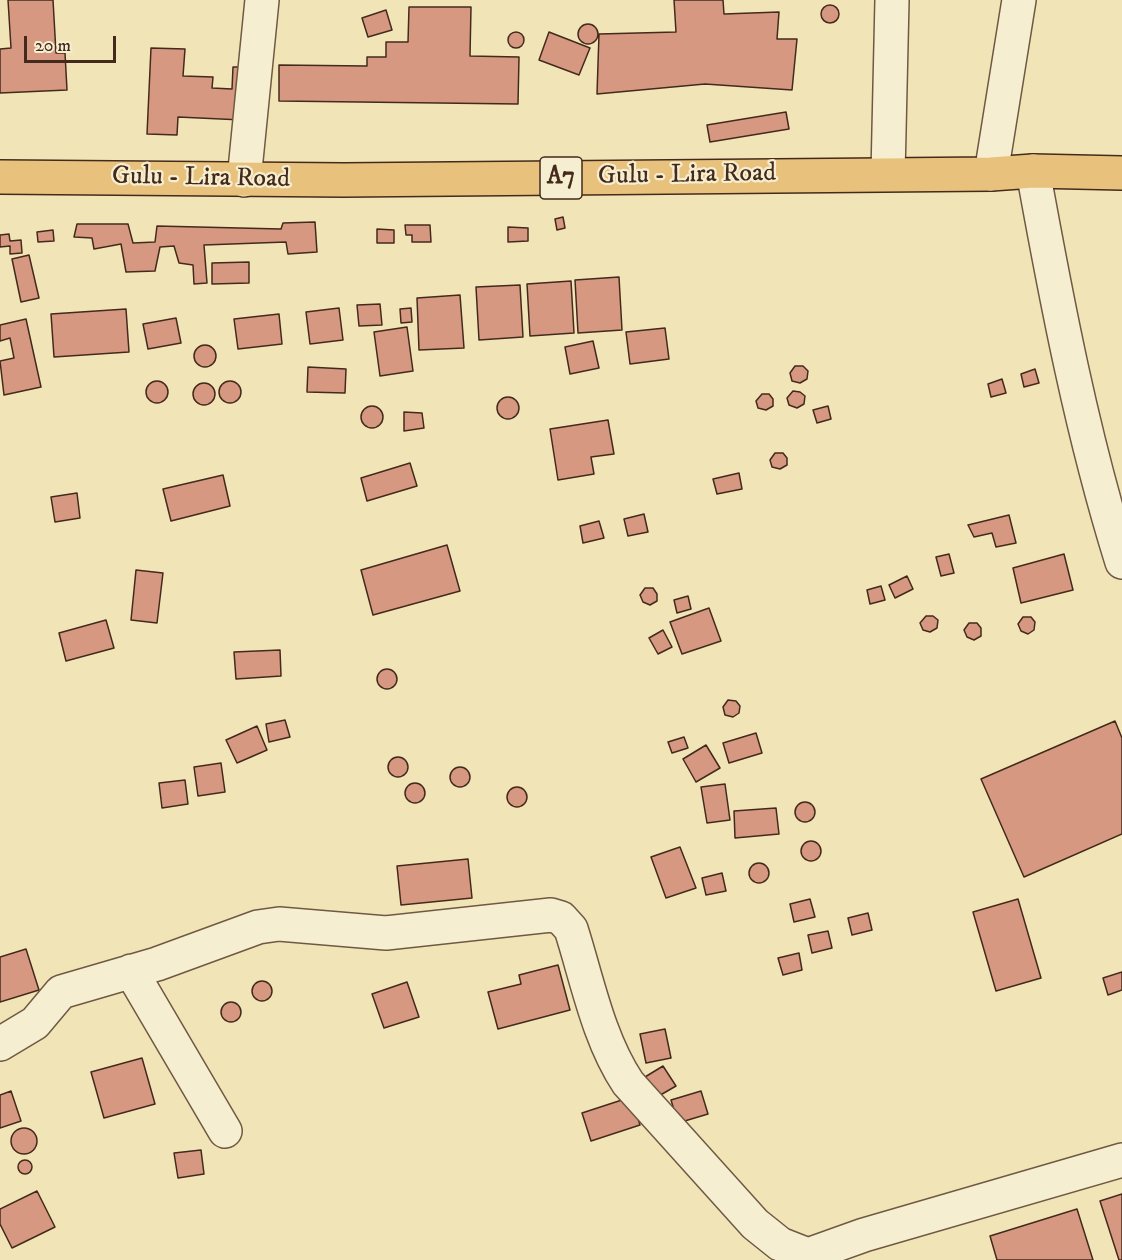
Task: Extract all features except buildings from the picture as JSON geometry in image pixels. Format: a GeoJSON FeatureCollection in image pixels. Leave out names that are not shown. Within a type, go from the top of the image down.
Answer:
{"type":"FeatureCollection","features":[{"type":"Feature","properties":{"kind":"main road","name":"Gulu - Lira Road"},"geometry":{"type":"LineString","coordinates":[[0,177],[244,180],[991,174],[1033,171],[1122,173]]}},
{"type":"Feature","properties":{"kind":"street"},"geometry":{"type":"LineString","coordinates":[[244,180],[262,0]]}},
{"type":"Feature","properties":{"kind":"street"},"geometry":{"type":"LineString","coordinates":[[888,174],[892,0]]}},
{"type":"Feature","properties":{"kind":"street"},"geometry":{"type":"LineString","coordinates":[[991,174],[1019,0]]}},
{"type":"Feature","properties":{"kind":"street"},"geometry":{"type":"LineString","coordinates":[[1033,171],[1066,349],[1107,514],[1122,562]]}},
{"type":"Feature","properties":{"kind":"street"},"geometry":{"type":"LineString","coordinates":[[0,1044],[35,1023],[61,992],[268,925],[386,933],[556,915],[572,929],[608,1043],[616,1065],[628,1083],[755,1224],[780,1244],[804,1257],[864,1235],[1122,1160]]}},
{"type":"Feature","properties":{"kind":"street"},"geometry":{"type":"LineString","coordinates":[[131,971],[225,1131]]}}]}
